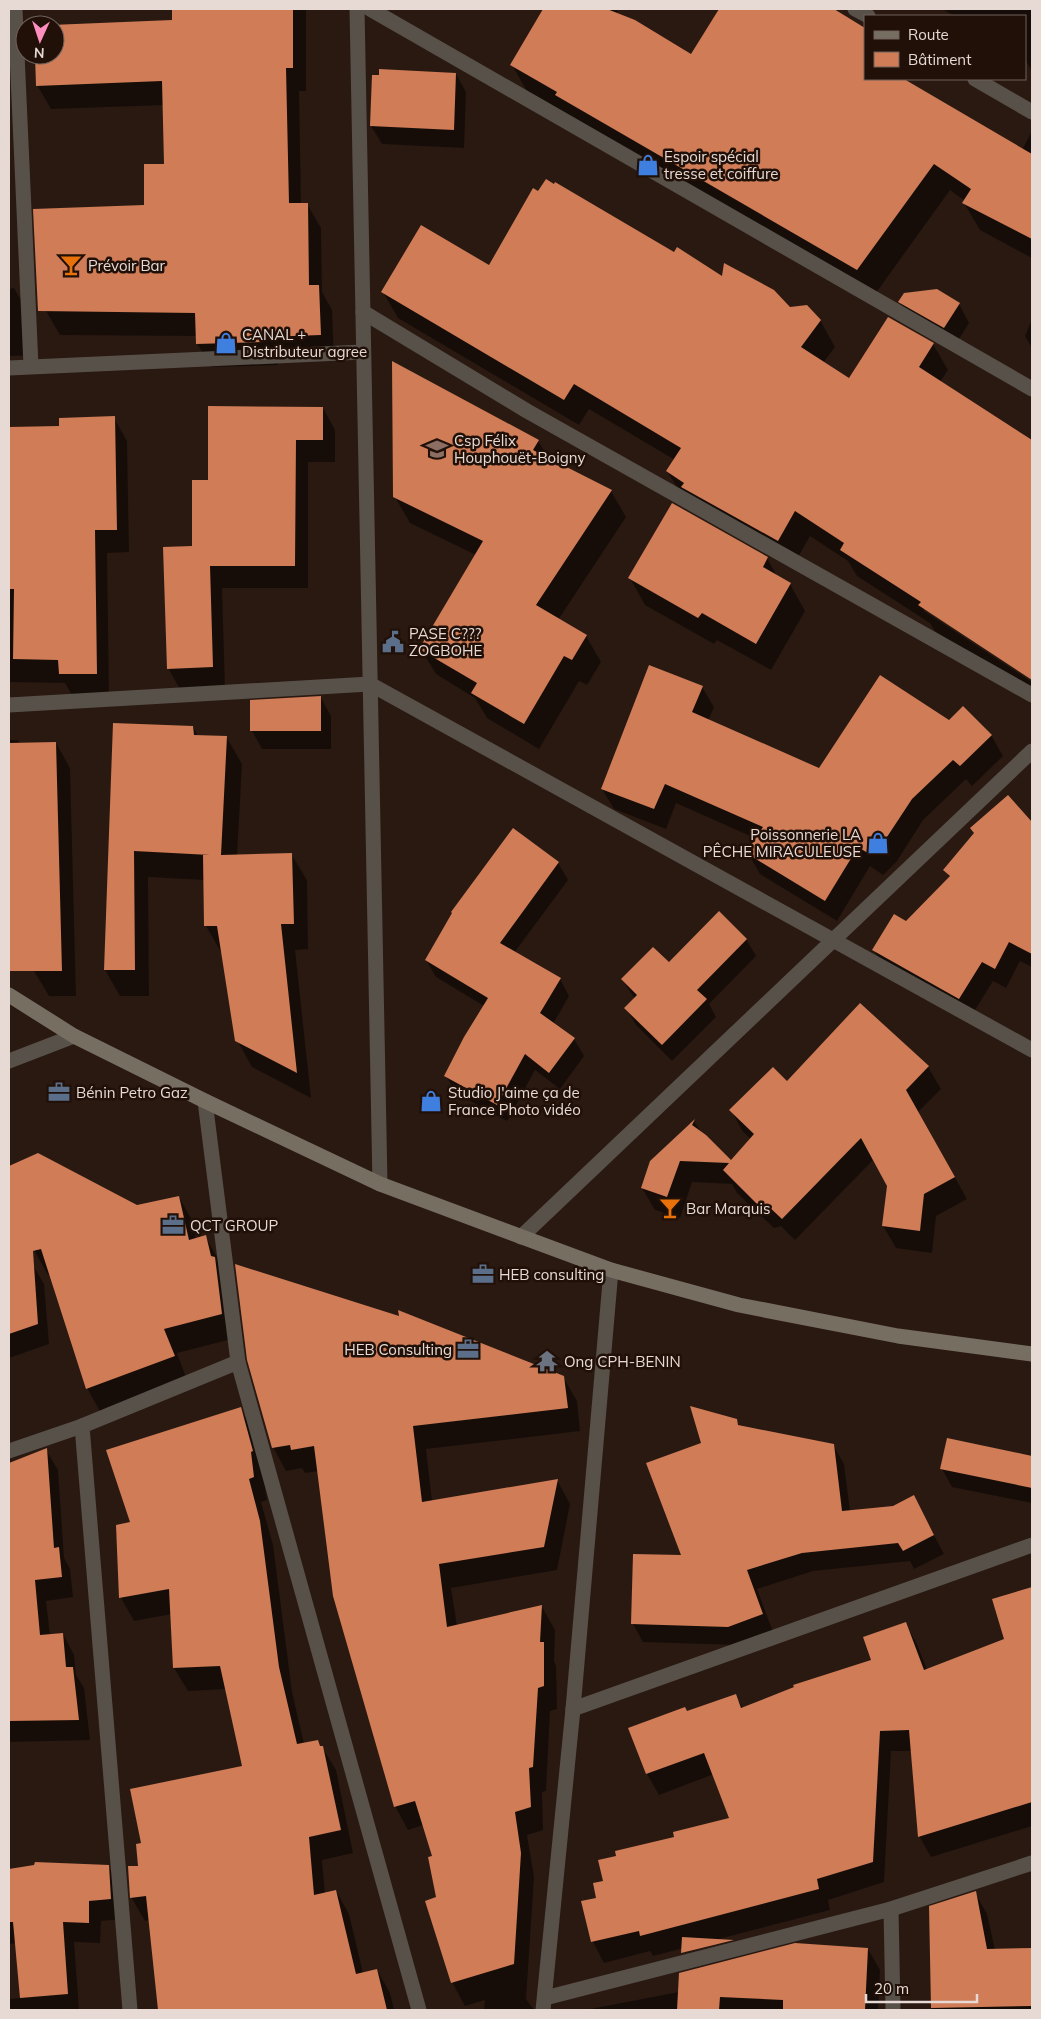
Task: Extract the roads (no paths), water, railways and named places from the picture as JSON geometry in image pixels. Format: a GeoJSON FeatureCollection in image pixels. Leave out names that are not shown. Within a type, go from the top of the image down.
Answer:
{"type":"FeatureCollection","features":[{"type":"Feature","properties":{"kind":"street"},"geometry":{"type":"LineString","coordinates":[[15,9],[31,366]]}},
{"type":"Feature","properties":{"kind":"street"},"geometry":{"type":"LineString","coordinates":[[357,9],[380,1184]]}},
{"type":"Feature","properties":{"kind":"street"},"geometry":{"type":"LineString","coordinates":[[370,9],[1032,388]]}},
{"type":"Feature","properties":{"kind":"street"},"geometry":{"type":"LineString","coordinates":[[855,9],[866,15]]}},
{"type":"Feature","properties":{"kind":"street"},"geometry":{"type":"LineString","coordinates":[[977,80],[1032,112]]}},
{"type":"Feature","properties":{"kind":"street"},"geometry":{"type":"LineString","coordinates":[[363,312],[527,411],[1032,695]]}},
{"type":"Feature","properties":{"kind":"street"},"geometry":{"type":"LineString","coordinates":[[9,368],[363,352]]}},
{"type":"Feature","properties":{"kind":"street"},"geometry":{"type":"LineString","coordinates":[[9,705],[370,684],[1032,1050]]}},
{"type":"Feature","properties":{"kind":"street"},"geometry":{"type":"LineString","coordinates":[[521,1237],[1032,751]]}},
{"type":"Feature","properties":{"kind":"street"},"geometry":{"type":"LineString","coordinates":[[9,996],[74,1036],[204,1101],[380,1184],[611,1270],[758,1309],[898,1336],[1032,1354]]}},
{"type":"Feature","properties":{"kind":"street"},"geometry":{"type":"LineString","coordinates":[[9,1060],[74,1036]]}},
{"type":"Feature","properties":{"kind":"street"},"geometry":{"type":"LineString","coordinates":[[204,1101],[238,1362],[419,2010]]}},
{"type":"Feature","properties":{"kind":"street"},"geometry":{"type":"LineString","coordinates":[[611,1270],[573,1709],[544,2004],[892,1909],[1032,1863]]}},
{"type":"Feature","properties":{"kind":"street"},"geometry":{"type":"LineString","coordinates":[[9,1451],[82,1426],[238,1362]]}},
{"type":"Feature","properties":{"kind":"street"},"geometry":{"type":"LineString","coordinates":[[82,1426],[130,2010]]}},
{"type":"Feature","properties":{"kind":"street"},"geometry":{"type":"LineString","coordinates":[[573,1709],[1032,1545]]}},
{"type":"Feature","properties":{"kind":"street"},"geometry":{"type":"LineString","coordinates":[[892,1909],[893,2010]]}},
{"type":"Feature","properties":{"kind":"place","name":"Espoir spécial tresse et coiffure"},"geometry":{"type":"Point","coordinates":[648,165]}},
{"type":"Feature","properties":{"kind":"place","name":"Prévoir Bar"},"geometry":{"type":"Point","coordinates":[71,265]}},
{"type":"Feature","properties":{"kind":"place","name":"CANAL + Distributeur agree"},"geometry":{"type":"Point","coordinates":[226,343]}},
{"type":"Feature","properties":{"kind":"place","name":"Csp Félix Houphouët-Boigny"},"geometry":{"type":"Point","coordinates":[437,449]}},
{"type":"Feature","properties":{"kind":"place","name":"PASE C??? ZOGBOHE"},"geometry":{"type":"Point","coordinates":[393,642]}},
{"type":"Feature","properties":{"kind":"place","name":"Poissonnerie LA PÊCHE MIRACULEUSE"},"geometry":{"type":"Point","coordinates":[878,843]}},
{"type":"Feature","properties":{"kind":"place","name":"Bénin Petro Gaz"},"geometry":{"type":"Point","coordinates":[59,1092]}},
{"type":"Feature","properties":{"kind":"place","name":"Studio J'aime ça de France Photo vidéo"},"geometry":{"type":"Point","coordinates":[431,1101]}},
{"type":"Feature","properties":{"kind":"place","name":"Bar Marquis"},"geometry":{"type":"Point","coordinates":[670,1208]}},
{"type":"Feature","properties":{"kind":"place","name":"QCT GROUP"},"geometry":{"type":"Point","coordinates":[173,1225]}},
{"type":"Feature","properties":{"kind":"place","name":"HEB consulting"},"geometry":{"type":"Point","coordinates":[483,1274]}},
{"type":"Feature","properties":{"kind":"place","name":"HEB Consulting"},"geometry":{"type":"Point","coordinates":[468,1349]}},
{"type":"Feature","properties":{"kind":"place","name":"Ong CPH-BENIN"},"geometry":{"type":"Point","coordinates":[547,1361]}}]}
